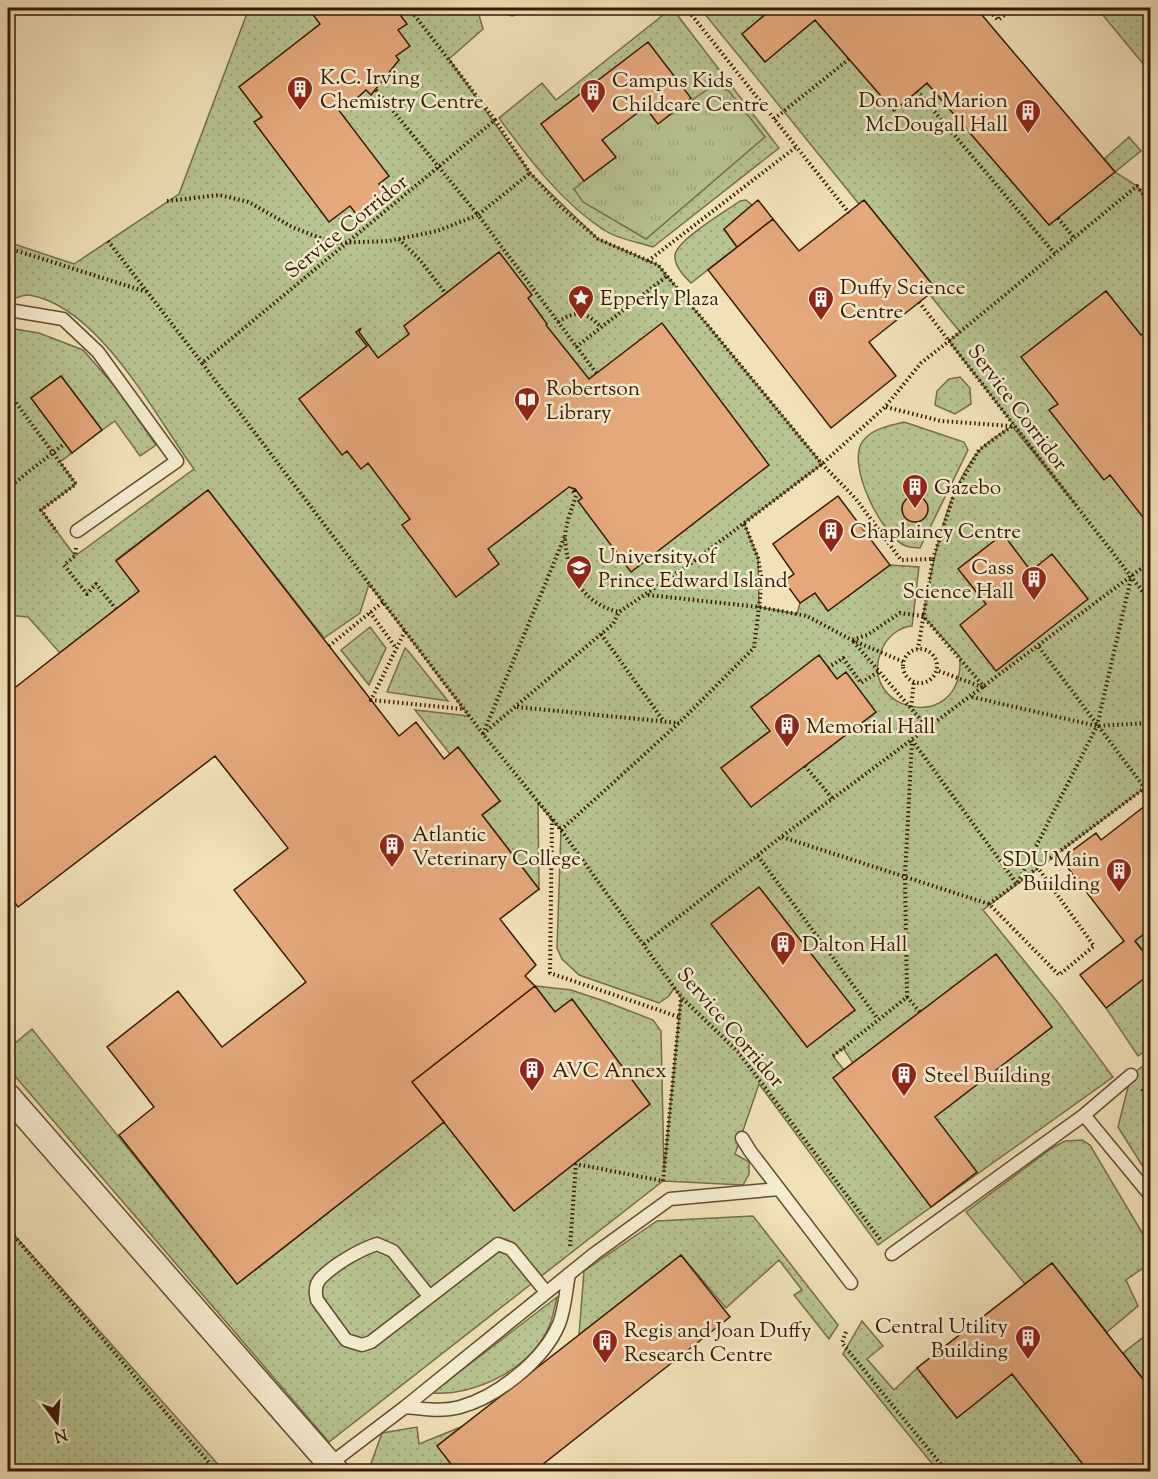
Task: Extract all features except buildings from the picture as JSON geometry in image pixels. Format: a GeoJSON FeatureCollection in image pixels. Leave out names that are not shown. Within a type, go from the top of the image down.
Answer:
{"type":"FeatureCollection","features":[{"type":"Feature","properties":{"kind":"street"},"geometry":{"type":"LineString","coordinates":[[8,1096],[333,1468]]}},
{"type":"Feature","properties":{"kind":"lane"},"geometry":{"type":"LineString","coordinates":[[8,314],[15,311],[63,319],[98,352],[177,460],[77,531]]}},
{"type":"Feature","properties":{"kind":"lane"},"geometry":{"type":"LineString","coordinates":[[892,1254],[1084,1115],[1131,1075]]}},
{"type":"Feature","properties":{"kind":"lane"},"geometry":{"type":"LineString","coordinates":[[1084,1115],[1150,1196]]}},
{"type":"Feature","properties":{"kind":"lane"},"geometry":{"type":"LineString","coordinates":[[742,1138],[851,1283]]}},
{"type":"Feature","properties":{"kind":"lane"},"geometry":{"type":"LineString","coordinates":[[333,1468],[568,1274],[670,1199],[779,1190]]}},
{"type":"Feature","properties":{"kind":"lane"},"geometry":{"type":"LineString","coordinates":[[429,1296],[393,1251],[377,1244],[367,1247],[322,1277],[315,1293],[317,1300],[346,1340],[362,1346],[371,1342],[498,1244],[512,1250],[546,1292]]}},
{"type":"Feature","properties":{"kind":"lane"},"geometry":{"type":"LineString","coordinates":[[405,1407],[441,1410],[459,1407],[502,1386],[541,1356],[560,1322],[568,1274]]}},
{"type":"Feature","properties":{"kind":"path"},"geometry":{"type":"LineString","coordinates":[[409,8],[495,120],[530,173],[561,207],[598,239],[658,265],[822,464],[856,499],[901,560],[933,559]]}},
{"type":"Feature","properties":{"kind":"path"},"geometry":{"type":"LineString","coordinates":[[686,8],[849,213]]}},
{"type":"Feature","properties":{"kind":"path"},"geometry":{"type":"LineString","coordinates":[[987,8],[998,20],[1014,8]]}},
{"type":"Feature","properties":{"kind":"path"},"geometry":{"type":"LineString","coordinates":[[774,119],[849,59]]}},
{"type":"Feature","properties":{"kind":"path"},"geometry":{"type":"LineString","coordinates":[[376,90],[478,215],[597,374]]}},
{"type":"Feature","properties":{"kind":"path"},"geometry":{"type":"LineString","coordinates":[[917,91],[1055,254]]}},
{"type":"Feature","properties":{"kind":"path","name":"Service Corridor"},"geometry":{"type":"LineString","coordinates":[[495,120],[440,168],[202,363],[483,734],[561,830],[681,997],[738,1052],[892,1254]]}},
{"type":"Feature","properties":{"kind":"path"},"geometry":{"type":"LineString","coordinates":[[648,261],[796,147]]}},
{"type":"Feature","properties":{"kind":"path"},"geometry":{"type":"LineString","coordinates":[[167,201],[219,195],[249,202],[292,226],[333,243],[399,239],[437,231],[478,215],[530,173]]}},
{"type":"Feature","properties":{"kind":"path"},"geometry":{"type":"LineString","coordinates":[[919,302],[949,341],[1137,186],[1150,203]]}},
{"type":"Feature","properties":{"kind":"path"},"geometry":{"type":"LineString","coordinates":[[1058,218],[1074,238]]}},
{"type":"Feature","properties":{"kind":"path"},"geometry":{"type":"LineString","coordinates":[[399,239],[420,260],[446,294]]}},
{"type":"Feature","properties":{"kind":"path"},"geometry":{"type":"LineString","coordinates":[[108,241],[202,363]]}},
{"type":"Feature","properties":{"kind":"path"},"geometry":{"type":"LineString","coordinates":[[8,248],[147,292]]}},
{"type":"Feature","properties":{"kind":"path"},"geometry":{"type":"LineString","coordinates":[[576,346],[667,276]]}},
{"type":"Feature","properties":{"kind":"path"},"geometry":{"type":"LineString","coordinates":[[558,321],[573,312],[583,313],[601,327]]}},
{"type":"Feature","properties":{"kind":"path","name":"Service Corridor"},"geometry":{"type":"LineString","coordinates":[[483,734],[613,624],[619,612],[648,595],[822,464],[885,407],[921,363],[949,341],[1012,426],[1150,601]]}},
{"type":"Feature","properties":{"kind":"path"},"geometry":{"type":"LineString","coordinates":[[8,392],[76,484],[41,510],[62,538]]}},
{"type":"Feature","properties":{"kind":"path"},"geometry":{"type":"LineString","coordinates":[[885,407],[941,421],[1012,426]]}},
{"type":"Feature","properties":{"kind":"path"},"geometry":{"type":"LineString","coordinates":[[918,649],[933,559],[954,494],[979,450],[1012,426]]}},
{"type":"Feature","properties":{"kind":"path"},"geometry":{"type":"LineString","coordinates":[[8,488],[64,443]]}},
{"type":"Feature","properties":{"kind":"path"},"geometry":{"type":"LineString","coordinates":[[483,734],[565,536],[576,496]]}},
{"type":"Feature","properties":{"kind":"path"},"geometry":{"type":"LineString","coordinates":[[561,830],[679,723],[754,648],[762,581],[758,558],[744,523]]}},
{"type":"Feature","properties":{"kind":"path"},"geometry":{"type":"LineString","coordinates":[[77,531],[75,556],[64,565],[87,594],[96,584],[117,609]]}},
{"type":"Feature","properties":{"kind":"path"},"geometry":{"type":"LineString","coordinates":[[565,536],[579,586],[592,602],[619,612]]}},
{"type":"Feature","properties":{"kind":"path"},"geometry":{"type":"LineString","coordinates":[[69,547],[75,556]]}},
{"type":"Feature","properties":{"kind":"path"},"geometry":{"type":"LineString","coordinates":[[644,944],[782,837],[985,688],[1150,562]]}},
{"type":"Feature","properties":{"kind":"path"},"geometry":{"type":"LineString","coordinates":[[1017,884],[1097,726],[1132,577]]}},
{"type":"Feature","properties":{"kind":"path"},"geometry":{"type":"LineString","coordinates":[[648,595],[759,607],[807,616],[852,640],[904,662]]}},
{"type":"Feature","properties":{"kind":"path"},"geometry":{"type":"LineString","coordinates":[[329,646],[383,602]]}},
{"type":"Feature","properties":{"kind":"path"},"geometry":{"type":"LineString","coordinates":[[370,612],[396,648]]}},
{"type":"Feature","properties":{"kind":"path"},"geometry":{"type":"LineString","coordinates":[[852,640],[867,635],[900,614],[923,615],[985,688]]}},
{"type":"Feature","properties":{"kind":"path"},"geometry":{"type":"LineString","coordinates":[[405,631],[371,700],[464,709]]}},
{"type":"Feature","properties":{"kind":"path"},"geometry":{"type":"LineString","coordinates":[[601,634],[663,721]]}},
{"type":"Feature","properties":{"kind":"path"},"geometry":{"type":"LineString","coordinates":[[852,640],[928,729]]}},
{"type":"Feature","properties":{"kind":"path"},"geometry":{"type":"LineString","coordinates":[[1039,646],[1150,795]]}},
{"type":"Feature","properties":{"kind":"path"},"geometry":{"type":"LineString","coordinates":[[918,649],[933,655],[936,670],[930,679],[914,681],[906,674],[904,662],[908,654],[918,649]]}},
{"type":"Feature","properties":{"kind":"path"},"geometry":{"type":"LineString","coordinates":[[828,668],[843,658],[861,683],[878,672]]}},
{"type":"Feature","properties":{"kind":"path"},"geometry":{"type":"LineString","coordinates":[[936,670],[985,688]]}},
{"type":"Feature","properties":{"kind":"path"},"geometry":{"type":"LineString","coordinates":[[911,708],[914,681]]}},
{"type":"Feature","properties":{"kind":"path"},"geometry":{"type":"LineString","coordinates":[[972,697],[1097,726],[1150,723]]}},
{"type":"Feature","properties":{"kind":"path"},"geometry":{"type":"LineString","coordinates":[[516,707],[679,723]]}},
{"type":"Feature","properties":{"kind":"path"},"geometry":{"type":"LineString","coordinates":[[912,740],[1017,884]]}},
{"type":"Feature","properties":{"kind":"path"},"geometry":{"type":"LineString","coordinates":[[912,740],[905,876],[907,997],[920,1012]]}},
{"type":"Feature","properties":{"kind":"path"},"geometry":{"type":"LineString","coordinates":[[805,766],[833,799]]}},
{"type":"Feature","properties":{"kind":"path"},"geometry":{"type":"LineString","coordinates":[[989,904],[1150,784]]}},
{"type":"Feature","properties":{"kind":"path"},"geometry":{"type":"LineString","coordinates":[[552,819],[550,973],[679,1017]]}},
{"type":"Feature","properties":{"kind":"path"},"geometry":{"type":"LineString","coordinates":[[782,837],[989,904],[1059,975],[1094,946],[1038,868]]}},
{"type":"Feature","properties":{"kind":"path"},"geometry":{"type":"LineString","coordinates":[[757,856],[878,1019]]}},
{"type":"Feature","properties":{"kind":"path"},"geometry":{"type":"LineString","coordinates":[[568,1274],[576,1164],[663,1181],[681,997]]}},
{"type":"Feature","properties":{"kind":"path"},"geometry":{"type":"LineString","coordinates":[[832,1056],[907,997]]}},
{"type":"Feature","properties":{"kind":"path"},"geometry":{"type":"LineString","coordinates":[[8,1229],[217,1472]]}},
{"type":"Feature","properties":{"kind":"path"},"geometry":{"type":"LineString","coordinates":[[846,1332],[842,1343],[948,1472]]}},
{"type":"Feature","properties":{"kind":"green space"},"geometry":{"type":"Polygon","coordinates":[[[249,8],[477,8],[483,29],[449,59],[530,173],[598,239],[658,265],[822,464],[744,523],[758,558],[759,607],[797,614],[800,603],[815,593],[828,610],[890,565],[919,567],[912,626],[899,630],[888,639],[883,647],[878,669],[883,687],[895,699],[911,706],[929,706],[945,699],[957,683],[960,657],[923,616],[942,529],[957,486],[967,467],[979,451],[1012,426],[1076,505],[949,341],[960,332],[930,295],[936,289],[865,201],[859,204],[700,8],[773,8],[742,34],[765,62],[815,20],[894,111],[927,83],[1049,225],[1115,172],[1137,186],[1150,203],[1150,784],[983,910],[1059,1004],[1113,1077],[878,1245],[759,1084],[735,1154],[749,1162],[749,1174],[743,1185],[663,1181],[329,1442],[8,1068],[8,1049],[32,1029],[237,1284],[444,1122],[514,1211],[650,1104],[572,999],[555,1012],[535,986],[571,990],[604,1001],[653,1020],[661,1031],[664,1171],[681,997],[674,988],[669,996],[659,1003],[579,975],[562,959],[557,948],[561,830],[538,803],[539,889],[482,815],[500,801],[459,748],[450,754],[415,710],[469,716],[369,584],[360,613],[324,638],[208,490],[116,560],[139,591],[60,653],[28,617],[8,615],[8,328],[39,333],[83,350],[117,389],[156,445],[140,456],[115,421],[102,430],[61,376],[31,398],[72,453],[60,462],[76,484],[41,510],[75,556],[194,469],[123,366],[79,319],[55,303],[29,295],[8,301],[8,242],[74,264],[179,194],[249,8]],[[843,1048],[833,1056],[844,1070],[853,1063],[843,1048]]]}},
{"type":"Feature","properties":{"kind":"green space"},"geometry":{"type":"Polygon","coordinates":[[[672,8],[779,148],[653,247],[615,236],[574,207],[547,179],[499,118],[542,83],[556,100],[672,8]]]}},
{"type":"Feature","properties":{"kind":"green space"},"geometry":{"type":"Polygon","coordinates":[[[1097,8],[1150,8],[1150,72],[1097,8]]]}},
{"type":"Feature","properties":{"kind":"green space"},"geometry":{"type":"Polygon","coordinates":[[[714,85],[729,91],[765,137],[646,239],[583,202],[574,189],[615,157],[602,140],[645,107],[658,123],[714,85]]]}},
{"type":"Feature","properties":{"kind":"green space"},"geometry":{"type":"Polygon","coordinates":[[[1129,137],[1141,151],[1115,172],[1104,159],[1129,137]]]}},
{"type":"Feature","properties":{"kind":"green space"},"geometry":{"type":"Polygon","coordinates":[[[746,200],[752,205],[724,229],[737,247],[691,283],[676,263],[675,255],[678,249],[703,226],[740,201],[746,200]]]}},
{"type":"Feature","properties":{"kind":"green space"},"geometry":{"type":"Polygon","coordinates":[[[960,377],[970,388],[971,404],[955,414],[935,405],[937,391],[949,379],[960,377]]]}},
{"type":"Feature","properties":{"kind":"green space"},"geometry":{"type":"Polygon","coordinates":[[[904,422],[964,442],[968,450],[920,548],[906,546],[887,529],[869,499],[859,466],[859,452],[867,437],[882,428],[904,422]]]}},
{"type":"Feature","properties":{"kind":"green space"},"geometry":{"type":"Polygon","coordinates":[[[370,627],[386,648],[369,685],[341,650],[370,627]]]}},
{"type":"Feature","properties":{"kind":"green space"},"geometry":{"type":"Polygon","coordinates":[[[405,648],[409,652],[448,701],[387,692],[405,648]]]}},
{"type":"Feature","properties":{"kind":"green space"},"geometry":{"type":"Polygon","coordinates":[[[1150,929],[1150,960],[1135,941],[1150,929]]]}},
{"type":"Feature","properties":{"kind":"green space"},"geometry":{"type":"Polygon","coordinates":[[[1150,974],[1150,1047],[1138,1056],[1106,1008],[1150,974]]]}},
{"type":"Feature","properties":{"kind":"green space"},"geometry":{"type":"Polygon","coordinates":[[[1150,1061],[1150,1178],[1118,1127],[1131,1075],[1150,1061]]]}},
{"type":"Feature","properties":{"kind":"green space"},"geometry":{"type":"Polygon","coordinates":[[[1082,1140],[1090,1145],[1150,1246],[1150,1263],[1126,1280],[1138,1306],[1107,1332],[1052,1263],[1025,1284],[966,1212],[1052,1148],[1065,1141],[1082,1140]]]}},
{"type":"Feature","properties":{"kind":"green space"},"geometry":{"type":"Polygon","coordinates":[[[753,1216],[838,1325],[829,1339],[794,1295],[802,1290],[779,1260],[726,1308],[681,1255],[579,1335],[584,1271],[657,1221],[753,1216]]]}},
{"type":"Feature","properties":{"kind":"green space"},"geometry":{"type":"Polygon","coordinates":[[[8,1228],[224,1471],[8,1471],[8,1228]]]}},
{"type":"Feature","properties":{"kind":"green space"},"geometry":{"type":"Polygon","coordinates":[[[557,1297],[550,1324],[542,1340],[517,1366],[501,1376],[467,1390],[432,1393],[557,1297]]]}},
{"type":"Feature","properties":{"kind":"green space"},"geometry":{"type":"Polygon","coordinates":[[[862,1321],[883,1346],[867,1359],[894,1390],[917,1368],[957,1418],[1012,1374],[1089,1471],[1060,1471],[1052,1463],[1020,1471],[938,1471],[843,1354],[862,1321]]]}},
{"type":"Feature","properties":{"kind":"green space"},"geometry":{"type":"Polygon","coordinates":[[[1150,1332],[1150,1388],[1123,1353],[1150,1332]]]}},
{"type":"Feature","properties":{"kind":"green space"},"geometry":{"type":"Polygon","coordinates":[[[417,1427],[419,1444],[461,1427],[457,1471],[368,1472],[382,1433],[417,1427]]]}},
{"type":"Feature","properties":{"kind":"place","name":"K.C. Irving Chemistry Centre"},"geometry":{"type":"Point","coordinates":[300,112]}},
{"type":"Feature","properties":{"kind":"place","name":"Campus Kids Childcare Centre"},"geometry":{"type":"Point","coordinates":[593,115]}},
{"type":"Feature","properties":{"kind":"place","name":"Don and Marion McDougall Hall"},"geometry":{"type":"Point","coordinates":[1028,135]}},
{"type":"Feature","properties":{"kind":"place","name":"Epperly Plaza"},"geometry":{"type":"Point","coordinates":[581,321]}},
{"type":"Feature","properties":{"kind":"place","name":"Duffy Science Centre"},"geometry":{"type":"Point","coordinates":[821,322]}},
{"type":"Feature","properties":{"kind":"place","name":"Robertson Library"},"geometry":{"type":"Point","coordinates":[527,423]}},
{"type":"Feature","properties":{"kind":"place","name":"Gazebo"},"geometry":{"type":"Point","coordinates":[915,510]}},
{"type":"Feature","properties":{"kind":"place","name":"Chaplaincy Centre"},"geometry":{"type":"Point","coordinates":[831,554]}},
{"type":"Feature","properties":{"kind":"place","name":"University of Prince Edward Island"},"geometry":{"type":"Point","coordinates":[579,591]}},
{"type":"Feature","properties":{"kind":"place","name":"Cass Science Hall"},"geometry":{"type":"Point","coordinates":[1034,602]}},
{"type":"Feature","properties":{"kind":"place","name":"Memorial Hall"},"geometry":{"type":"Point","coordinates":[787,749]}},
{"type":"Feature","properties":{"kind":"place","name":"Atlantic Veterinary College"},"geometry":{"type":"Point","coordinates":[392,869]}},
{"type":"Feature","properties":{"kind":"place","name":"SDU Main Building"},"geometry":{"type":"Point","coordinates":[1119,894]}},
{"type":"Feature","properties":{"kind":"place","name":"Dalton Hall"},"geometry":{"type":"Point","coordinates":[783,967]}},
{"type":"Feature","properties":{"kind":"place","name":"AVC Annex"},"geometry":{"type":"Point","coordinates":[532,1093]}},
{"type":"Feature","properties":{"kind":"place","name":"Steel Building"},"geometry":{"type":"Point","coordinates":[904,1098]}},
{"type":"Feature","properties":{"kind":"place","name":"Central Utility Building"},"geometry":{"type":"Point","coordinates":[1028,1361]}},
{"type":"Feature","properties":{"kind":"place","name":"Regis and Joan Duffy Research Centre"},"geometry":{"type":"Point","coordinates":[605,1365]}}]}
